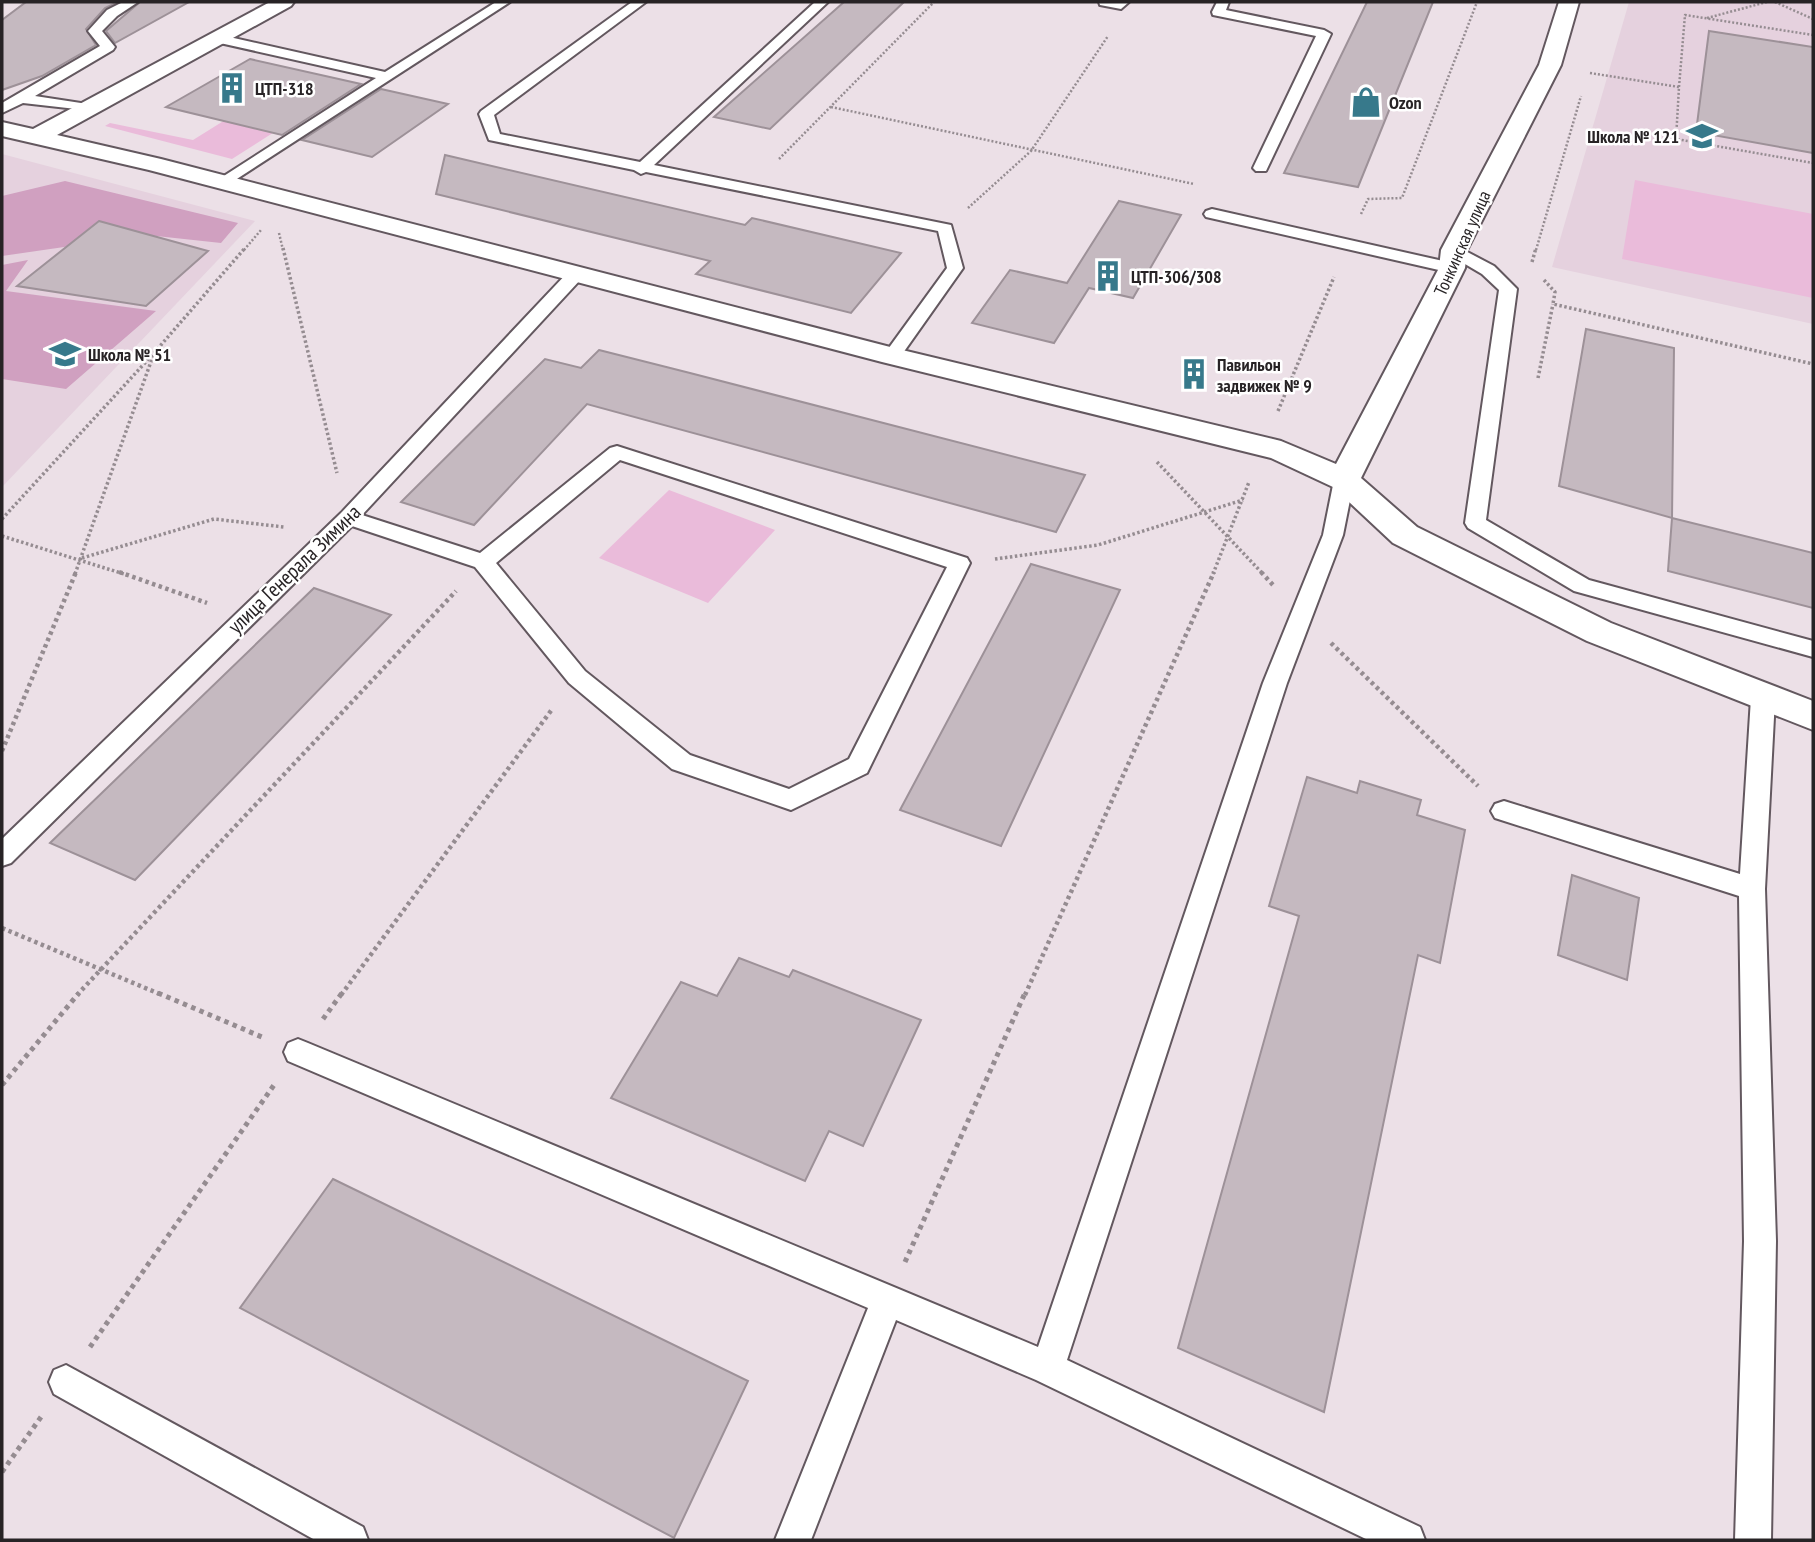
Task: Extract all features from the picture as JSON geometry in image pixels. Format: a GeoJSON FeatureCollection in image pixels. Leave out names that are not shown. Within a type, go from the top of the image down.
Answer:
{"type":"FeatureCollection","features":[{"type":"Feature","properties":{"kind":"street"},"geometry":{"type":"LineString","coordinates":[[38,136],[284,2]]}},
{"type":"Feature","properties":{"kind":"street","name":"Тонкинская улица"},"geometry":{"type":"LineString","coordinates":[[1344,480],[1550,65],[1569,2]]}},
{"type":"Feature","properties":{"kind":"street"},"geometry":{"type":"LineString","coordinates":[[2,130],[38,136],[892,356],[1281,451],[1344,480],[1405,535],[1600,632],[1813,716]]}},
{"type":"Feature","properties":{"kind":"lane"},"geometry":{"type":"LineString","coordinates":[[2,109],[108,47],[95,31],[113,13],[132,2]]}},
{"type":"Feature","properties":{"kind":"lane"},"geometry":{"type":"LineString","coordinates":[[221,183],[504,2]]}},
{"type":"Feature","properties":{"kind":"lane"},"geometry":{"type":"LineString","coordinates":[[640,2],[486,114],[494,137],[641,169],[945,228],[955,268],[892,356]]}},
{"type":"Feature","properties":{"kind":"lane"},"geometry":{"type":"LineString","coordinates":[[641,169],[822,2]]}},
{"type":"Feature","properties":{"kind":"lane"},"geometry":{"type":"LineString","coordinates":[[1105,2],[1121,5],[1123,2]]}},
{"type":"Feature","properties":{"kind":"lane"},"geometry":{"type":"LineString","coordinates":[[1223,2],[1218,12],[1324,34],[1261,168]]}},
{"type":"Feature","properties":{"kind":"lane"},"geometry":{"type":"LineString","coordinates":[[216,38],[385,76]]}},
{"type":"Feature","properties":{"kind":"lane"},"geometry":{"type":"LineString","coordinates":[[2,94],[89,108]]}},
{"type":"Feature","properties":{"kind":"lane"},"geometry":{"type":"LineString","coordinates":[[1212,214],[1453,259],[1488,270],[1508,289],[1475,523],[1582,586],[1813,649]]}},
{"type":"Feature","properties":{"kind":"lane","name":"улица Генерала Зимина"},"geometry":{"type":"LineString","coordinates":[[2,855],[348,518],[576,274]]}},
{"type":"Feature","properties":{"kind":"lane"},"geometry":{"type":"LineString","coordinates":[[348,518],[484,562],[577,677],[681,762],[791,800],[858,766],[960,563],[617,452],[484,562]]}},
{"type":"Feature","properties":{"kind":"lane"},"geometry":{"type":"LineString","coordinates":[[1048,1368],[1275,683],[1333,535],[1344,480]]}},
{"type":"Feature","properties":{"kind":"lane"},"geometry":{"type":"LineString","coordinates":[[1753,1540],[1760,1241],[1752,889],[1763,698]]}},
{"type":"Feature","properties":{"kind":"lane"},"geometry":{"type":"LineString","coordinates":[[1504,811],[1752,889]]}},
{"type":"Feature","properties":{"kind":"lane"},"geometry":{"type":"LineString","coordinates":[[298,1052],[1048,1368],[1407,1540]]}},
{"type":"Feature","properties":{"kind":"lane"},"geometry":{"type":"LineString","coordinates":[[793,1540],[888,1300]]}},
{"type":"Feature","properties":{"kind":"lane"},"geometry":{"type":"LineString","coordinates":[[66,1382],[350,1540]]}},
{"type":"Feature","properties":{"kind":"path"},"geometry":{"type":"LineString","coordinates":[[749,190],[934,2]]}},
{"type":"Feature","properties":{"kind":"path"},"geometry":{"type":"LineString","coordinates":[[1402,198],[1477,2]]}},
{"type":"Feature","properties":{"kind":"path"},"geometry":{"type":"LineString","coordinates":[[1705,18],[1767,2]]}},
{"type":"Feature","properties":{"kind":"path"},"geometry":{"type":"LineString","coordinates":[[1775,2],[1813,19]]}},
{"type":"Feature","properties":{"kind":"path"},"geometry":{"type":"LineString","coordinates":[[1813,35],[1685,15],[1676,139],[1813,163]]}},
{"type":"Feature","properties":{"kind":"path"},"geometry":{"type":"LineString","coordinates":[[945,228],[1031,151],[1111,31]]}},
{"type":"Feature","properties":{"kind":"path"},"geometry":{"type":"LineString","coordinates":[[1588,72],[1679,87]]}},
{"type":"Feature","properties":{"kind":"path"},"geometry":{"type":"LineString","coordinates":[[1531,266],[1584,85]]}},
{"type":"Feature","properties":{"kind":"path"},"geometry":{"type":"LineString","coordinates":[[831,107],[1195,185]]}},
{"type":"Feature","properties":{"kind":"path"},"geometry":{"type":"LineString","coordinates":[[2,520],[154,353],[266,224]]}},
{"type":"Feature","properties":{"kind":"path"},"geometry":{"type":"LineString","coordinates":[[277,228],[348,518]]}},
{"type":"Feature","properties":{"kind":"path"},"geometry":{"type":"LineString","coordinates":[[1537,383],[1555,292],[1539,275]]}},
{"type":"Feature","properties":{"kind":"path"},"geometry":{"type":"LineString","coordinates":[[1553,304],[1813,364]]}},
{"type":"Feature","properties":{"kind":"path"},"geometry":{"type":"LineString","coordinates":[[2,751],[81,559],[154,353]]}},
{"type":"Feature","properties":{"kind":"path"},"geometry":{"type":"LineString","coordinates":[[888,1300],[1229,539],[1251,476]]}},
{"type":"Feature","properties":{"kind":"path"},"geometry":{"type":"LineString","coordinates":[[960,563],[1098,545],[1243,500]]}},
{"type":"Feature","properties":{"kind":"path"},"geometry":{"type":"LineString","coordinates":[[81,559],[214,519],[283,527],[325,540]]}},
{"type":"Feature","properties":{"kind":"path"},"geometry":{"type":"LineString","coordinates":[[2,536],[81,559],[246,617]]}},
{"type":"Feature","properties":{"kind":"path"},"geometry":{"type":"LineString","coordinates":[[2,1085],[99,969],[484,562]]}},
{"type":"Feature","properties":{"kind":"path"},"geometry":{"type":"LineString","coordinates":[[2,928],[298,1052]]}},
{"type":"Feature","properties":{"kind":"shaded area","name":"Школа № 121"},"geometry":{"type":"Polygon","coordinates":[[[1629,2],[1813,4],[1813,324],[1552,267],[1629,2]]]}},
{"type":"Feature","properties":{"kind":"shaded area"},"geometry":{"type":"Polygon","coordinates":[[[304,71],[351,83],[232,159],[105,126],[110,123],[193,140],[304,71]]]}},
{"type":"Feature","properties":{"kind":"shaded area","name":"Школа № 51"},"geometry":{"type":"Polygon","coordinates":[[[2,154],[255,221],[2,487],[2,154]]]}},
{"type":"Feature","properties":{"kind":"shaded area"},"geometry":{"type":"Polygon","coordinates":[[[1635,180],[1813,214],[1813,298],[1622,259],[1635,180]]]}},
{"type":"Feature","properties":{"kind":"shaded area"},"geometry":{"type":"Polygon","coordinates":[[[65,181],[238,223],[221,243],[147,235],[2,256],[2,196],[65,181]]]}},
{"type":"Feature","properties":{"kind":"shaded area"},"geometry":{"type":"Polygon","coordinates":[[[28,260],[6,291],[156,311],[66,389],[2,379],[2,265],[28,260]]]}},
{"type":"Feature","properties":{"kind":"shaded area"},"geometry":{"type":"Polygon","coordinates":[[[669,490],[775,530],[708,603],[599,558],[669,490]]]}},
{"type":"Feature","properties":{"kind":"building"},"geometry":{"type":"Polygon","coordinates":[[[26,2],[118,2],[105,8],[86,29],[96,45],[42,76],[2,90],[2,20],[26,2]]]}},
{"type":"Feature","properties":{"kind":"building"},"geometry":{"type":"Polygon","coordinates":[[[140,2],[189,2],[115,43],[106,31],[140,2]]]}},
{"type":"Feature","properties":{"kind":"building"},"geometry":{"type":"Polygon","coordinates":[[[844,2],[904,2],[770,129],[714,117],[844,2]]]}},
{"type":"Feature","properties":{"kind":"building"},"geometry":{"type":"Polygon","coordinates":[[[1367,2],[1433,2],[1358,187],[1284,173],[1367,2]]]}},
{"type":"Feature","properties":{"kind":"building"},"geometry":{"type":"Polygon","coordinates":[[[1709,31],[1813,47],[1813,153],[1696,132],[1709,31]]]}},
{"type":"Feature","properties":{"kind":"building"},"geometry":{"type":"Polygon","coordinates":[[[250,59],[361,84],[282,135],[166,107],[250,59]]]}},
{"type":"Feature","properties":{"kind":"building"},"geometry":{"type":"Polygon","coordinates":[[[381,89],[448,104],[372,157],[302,140],[381,89]]]}},
{"type":"Feature","properties":{"kind":"building"},"geometry":{"type":"Polygon","coordinates":[[[445,155],[745,225],[752,218],[901,253],[851,313],[696,274],[710,261],[436,194],[445,155]]]}},
{"type":"Feature","properties":{"kind":"building","name":"ЦТП-306/308"},"geometry":{"type":"Polygon","coordinates":[[[1119,201],[1181,215],[1133,298],[1089,288],[1054,343],[972,323],[1010,270],[1067,283],[1119,201]]]}},
{"type":"Feature","properties":{"kind":"building"},"geometry":{"type":"Polygon","coordinates":[[[99,221],[208,251],[146,306],[17,286],[99,221]]]}},
{"type":"Feature","properties":{"kind":"building"},"geometry":{"type":"Polygon","coordinates":[[[1586,329],[1674,348],[1672,518],[1559,486],[1586,329]]]}},
{"type":"Feature","properties":{"kind":"building"},"geometry":{"type":"Polygon","coordinates":[[[599,350],[1085,475],[1056,532],[587,404],[474,525],[401,502],[545,359],[581,368],[599,350]]]}},
{"type":"Feature","properties":{"kind":"building"},"geometry":{"type":"Polygon","coordinates":[[[1672,518],[1813,553],[1813,608],[1668,571],[1672,518]]]}},
{"type":"Feature","properties":{"kind":"building"},"geometry":{"type":"Polygon","coordinates":[[[1031,564],[1120,590],[1001,846],[900,810],[1031,564]]]}},
{"type":"Feature","properties":{"kind":"building"},"geometry":{"type":"Polygon","coordinates":[[[314,588],[391,615],[135,880],[50,843],[314,588]]]}},
{"type":"Feature","properties":{"kind":"building"},"geometry":{"type":"Polygon","coordinates":[[[1307,777],[1357,793],[1360,781],[1421,800],[1417,815],[1465,830],[1440,963],[1418,955],[1324,1412],[1178,1348],[1299,916],[1269,906],[1307,777]]]}},
{"type":"Feature","properties":{"kind":"building"},"geometry":{"type":"Polygon","coordinates":[[[1572,875],[1639,898],[1627,980],[1558,955],[1572,875]]]}},
{"type":"Feature","properties":{"kind":"building"},"geometry":{"type":"Polygon","coordinates":[[[739,958],[789,977],[793,970],[921,1020],[863,1146],[829,1131],[805,1181],[611,1098],[681,982],[717,996],[739,958]]]}},
{"type":"Feature","properties":{"kind":"building"},"geometry":{"type":"Polygon","coordinates":[[[333,1179],[748,1381],[674,1538],[240,1308],[333,1179]]]}},
{"type":"Feature","properties":{"kind":"place","name":"ЦТП-318"},"geometry":{"type":"Point","coordinates":[232,88]}},
{"type":"Feature","properties":{"kind":"place","name":"Ozon"},"geometry":{"type":"Point","coordinates":[1366,102]}},
{"type":"Feature","properties":{"kind":"place","name":"Школа № 121"},"geometry":{"type":"Point","coordinates":[1702,136]}},
{"type":"Feature","properties":{"kind":"place","name":"ЦТП-306/308"},"geometry":{"type":"Point","coordinates":[1108,276]}},
{"type":"Feature","properties":{"kind":"place","name":"Школа № 51"},"geometry":{"type":"Point","coordinates":[65,354]}},
{"type":"Feature","properties":{"kind":"place","name":"Павильон задвижек № 9"},"geometry":{"type":"Point","coordinates":[1194,374]}}]}
